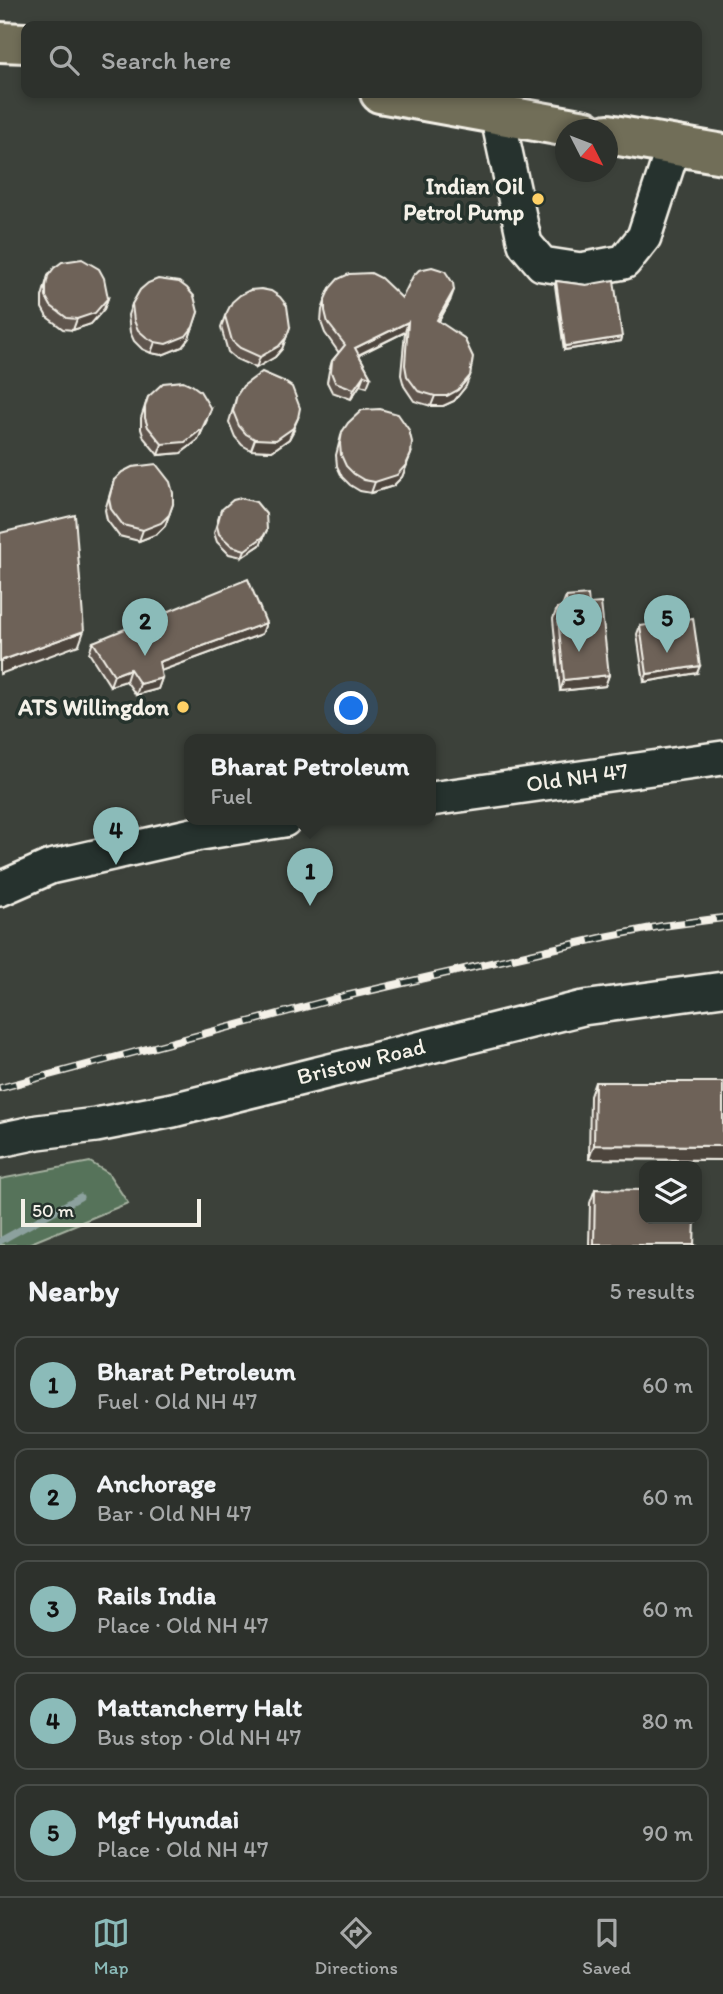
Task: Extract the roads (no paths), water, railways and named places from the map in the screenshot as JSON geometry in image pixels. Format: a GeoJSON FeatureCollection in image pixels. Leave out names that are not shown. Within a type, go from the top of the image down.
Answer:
{"type":"FeatureCollection","features":[{"type":"Feature","properties":{"kind":"highway"},"geometry":{"type":"LineString","coordinates":[[0,42],[21,43]]}},
{"type":"Feature","properties":{"kind":"highway"},"geometry":{"type":"LineString","coordinates":[[408,98],[555,125]]}},
{"type":"Feature","properties":{"kind":"highway"},"geometry":{"type":"LineString","coordinates":[[618,136],[723,154]]}},
{"type":"Feature","properties":{"kind":"street"},"geometry":{"type":"LineString","coordinates":[[497,114],[525,244],[541,264],[581,270],[624,262],[644,237],[674,145]]}},
{"type":"Feature","properties":{"kind":"street","name":"Old NH 47"},"geometry":{"type":"LineString","coordinates":[[436,798],[723,758]]}},
{"type":"Feature","properties":{"kind":"street"},"geometry":{"type":"LineString","coordinates":[[0,889],[50,867],[201,833],[253,825]]}},
{"type":"Feature","properties":{"kind":"street","name":"Bristow Road"},"geometry":{"type":"LineString","coordinates":[[0,1140],[173,1110],[275,1082],[583,1007],[723,989]]}},
{"type":"Feature","properties":{"kind":"waterway"},"geometry":{"type":"LineString","coordinates":[[0,1241],[80,1197]]}},
{"type":"Feature","properties":{"kind":"railway"},"geometry":{"type":"LineString","coordinates":[[0,1088],[346,996],[605,937],[723,918]]}},
{"type":"Feature","properties":{"kind":"place","name":"Indian Oil Petrol Pump"},"geometry":{"type":"Point","coordinates":[538,199]}},
{"type":"Feature","properties":{"kind":"place","name":"Rails India"},"geometry":{"type":"Point","coordinates":[579,652]}},
{"type":"Feature","properties":{"kind":"place","name":"Mgf Hyundai"},"geometry":{"type":"Point","coordinates":[667,653]}},
{"type":"Feature","properties":{"kind":"place","name":"Anchorage"},"geometry":{"type":"Point","coordinates":[145,656]}},
{"type":"Feature","properties":{"kind":"place","name":"ATS Willingdon"},"geometry":{"type":"Point","coordinates":[183,707]}},
{"type":"Feature","properties":{"kind":"place","name":"Mattancherry Halt"},"geometry":{"type":"Point","coordinates":[116,865]}},
{"type":"Feature","properties":{"kind":"place","name":"Bharat Petroleum"},"geometry":{"type":"Point","coordinates":[310,906]}}]}
